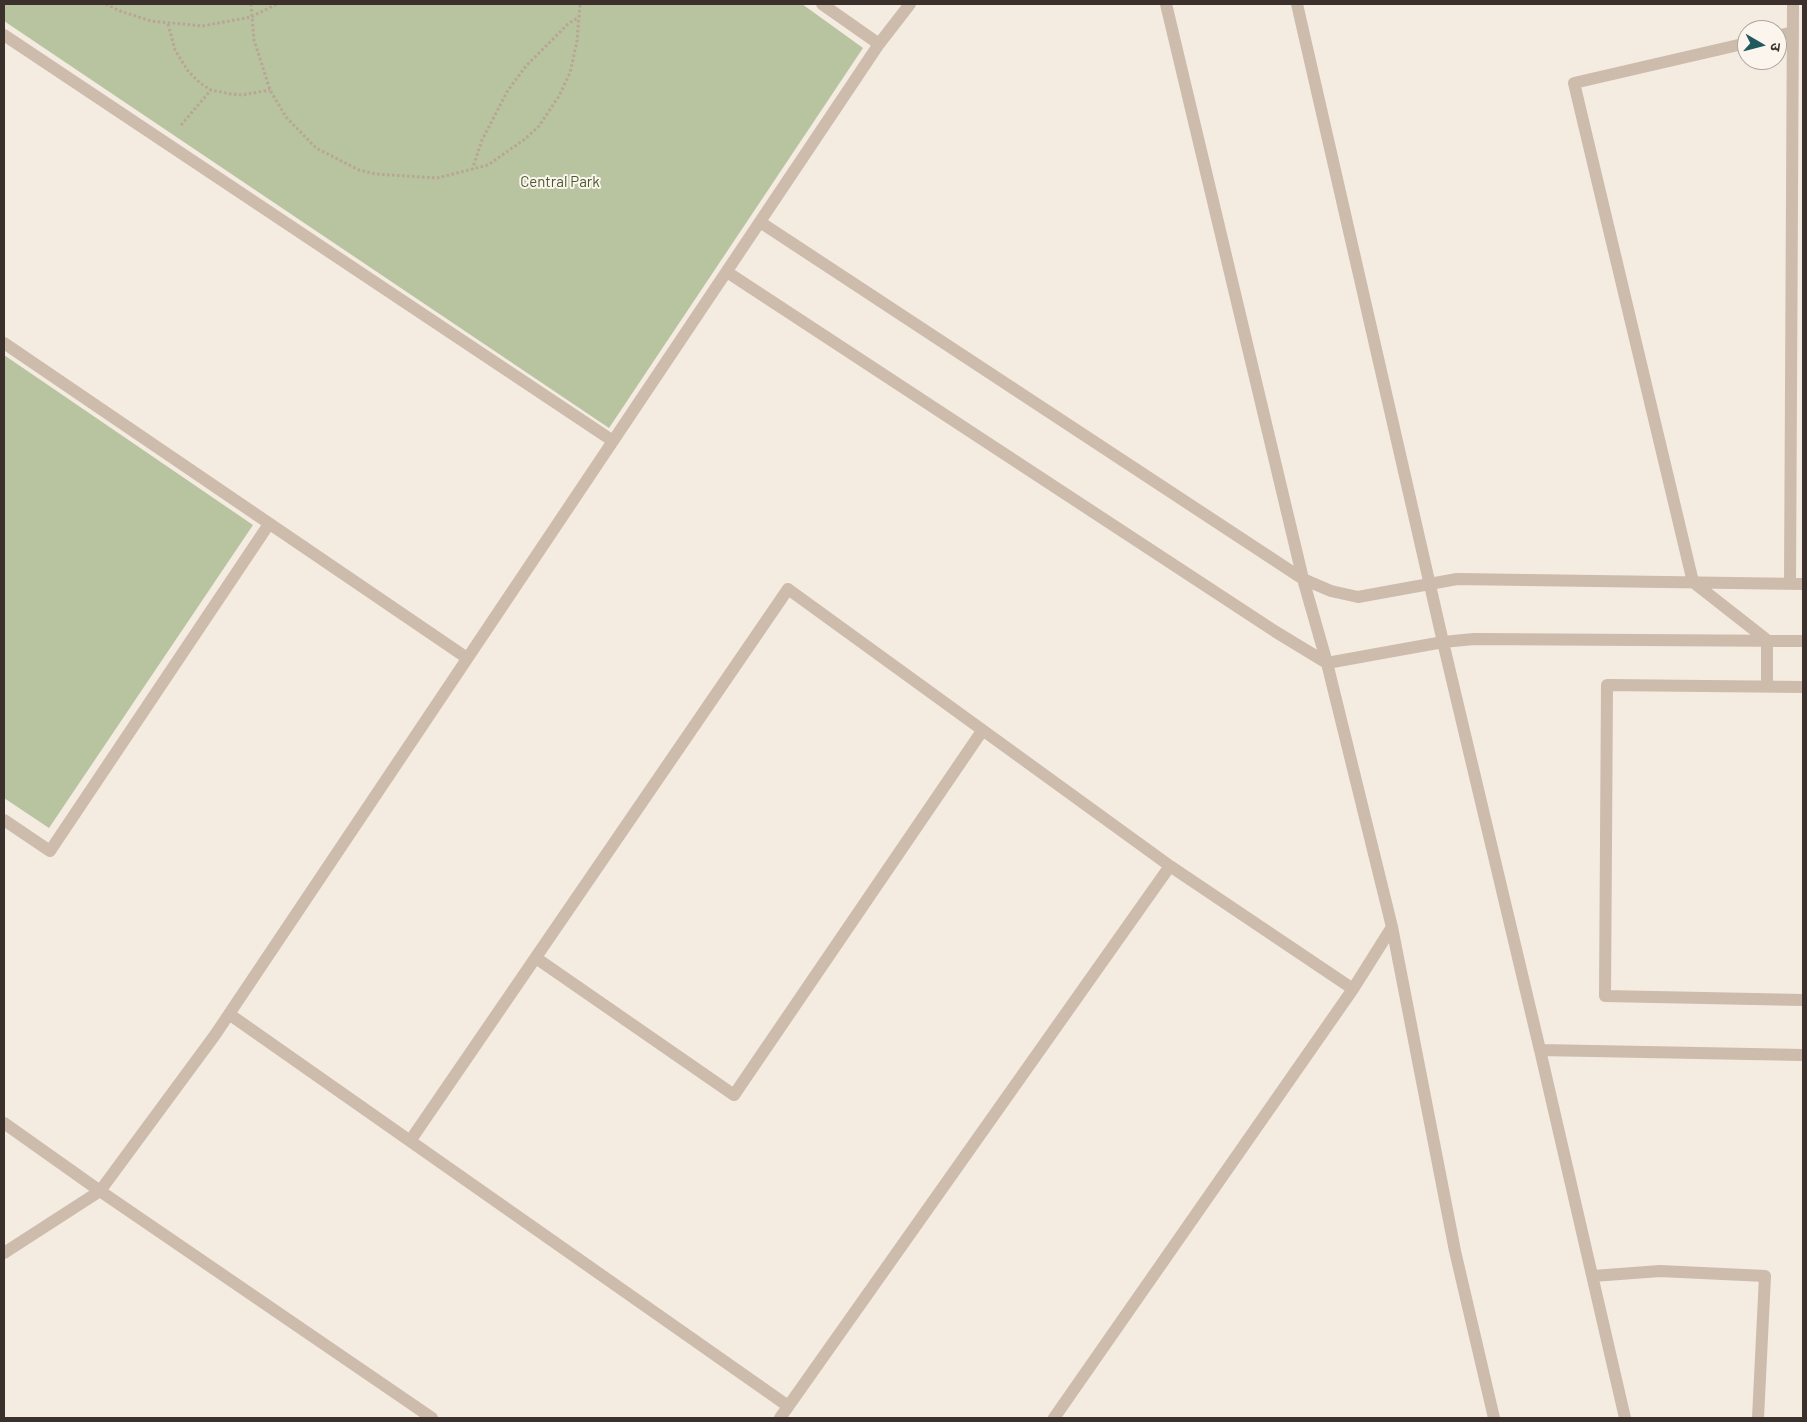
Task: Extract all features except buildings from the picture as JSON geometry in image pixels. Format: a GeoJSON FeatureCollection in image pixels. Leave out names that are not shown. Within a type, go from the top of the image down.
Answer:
{"type":"FeatureCollection","features":[{"type":"Feature","properties":{"kind":"street"},"geometry":{"type":"LineString","coordinates":[[822,4],[879,44]]}},
{"type":"Feature","properties":{"kind":"street"},"geometry":{"type":"LineString","coordinates":[[4,1253],[100,1191],[229,1014],[879,44],[910,4]]}},
{"type":"Feature","properties":{"kind":"street"},"geometry":{"type":"LineString","coordinates":[[1166,4],[1303,579],[1327,663],[1392,928],[1455,1251],[1494,1418]]}},
{"type":"Feature","properties":{"kind":"street"},"geometry":{"type":"LineString","coordinates":[[1297,4],[1429,584],[1625,1418]]}},
{"type":"Feature","properties":{"kind":"street"},"geometry":{"type":"LineString","coordinates":[[1790,583],[1793,4]]}},
{"type":"Feature","properties":{"kind":"street"},"geometry":{"type":"LineString","coordinates":[[1787,34],[1793,32]]}},
{"type":"Feature","properties":{"kind":"street"},"geometry":{"type":"LineString","coordinates":[[4,35],[613,440]]}},
{"type":"Feature","properties":{"kind":"street"},"geometry":{"type":"LineString","coordinates":[[1737,45],[1574,82],[1693,582],[1767,640]]}},
{"type":"Feature","properties":{"kind":"street"},"geometry":{"type":"LineString","coordinates":[[760,222],[1303,579],[1331,591],[1358,597],[1457,578],[1803,584]]}},
{"type":"Feature","properties":{"kind":"street"},"geometry":{"type":"LineString","coordinates":[[727,272],[1276,632],[1327,663],[1443,642],[1474,639],[1803,641]]}},
{"type":"Feature","properties":{"kind":"street"},"geometry":{"type":"LineString","coordinates":[[4,343],[467,658]]}},
{"type":"Feature","properties":{"kind":"street"},"geometry":{"type":"LineString","coordinates":[[4,820],[50,851],[269,524]]}},
{"type":"Feature","properties":{"kind":"street"},"geometry":{"type":"LineString","coordinates":[[410,1141],[788,589],[1170,866],[1353,989]]}},
{"type":"Feature","properties":{"kind":"street"},"geometry":{"type":"LineString","coordinates":[[1767,640],[1767,686]]}},
{"type":"Feature","properties":{"kind":"street"},"geometry":{"type":"LineString","coordinates":[[1803,687],[1607,685],[1605,996],[1803,1000]]}},
{"type":"Feature","properties":{"kind":"street"},"geometry":{"type":"LineString","coordinates":[[536,958],[734,1095],[982,731]]}},
{"type":"Feature","properties":{"kind":"street"},"geometry":{"type":"LineString","coordinates":[[780,1418],[1170,866]]}},
{"type":"Feature","properties":{"kind":"street"},"geometry":{"type":"LineString","coordinates":[[1054,1418],[1353,989],[1392,928]]}},
{"type":"Feature","properties":{"kind":"street"},"geometry":{"type":"LineString","coordinates":[[229,1014],[788,1406]]}},
{"type":"Feature","properties":{"kind":"street"},"geometry":{"type":"LineString","coordinates":[[1540,1050],[1803,1054]]}},
{"type":"Feature","properties":{"kind":"street"},"geometry":{"type":"LineString","coordinates":[[4,1123],[100,1191],[432,1418]]}},
{"type":"Feature","properties":{"kind":"street"},"geometry":{"type":"LineString","coordinates":[[1593,1276],[1660,1271],[1765,1276],[1758,1418]]}},
{"type":"Feature","properties":{"kind":"path"},"geometry":{"type":"LineString","coordinates":[[106,4],[138,17],[168,24],[202,26],[250,17],[277,4]]}},
{"type":"Feature","properties":{"kind":"path"},"geometry":{"type":"LineString","coordinates":[[251,4],[250,17],[257,49],[270,90],[286,117],[316,148],[359,170],[376,174],[420,178],[437,178],[488,165],[505,154],[539,126],[559,96],[570,73],[578,41],[580,4]]}},
{"type":"Feature","properties":{"kind":"path"},"geometry":{"type":"LineString","coordinates":[[472,170],[482,140],[508,90],[526,66],[568,24],[580,17]]}},
{"type":"Feature","properties":{"kind":"path"},"geometry":{"type":"LineString","coordinates":[[168,24],[176,50],[188,71],[200,83],[212,90],[242,95],[270,90]]}},
{"type":"Feature","properties":{"kind":"path"},"geometry":{"type":"LineString","coordinates":[[167,144],[212,90]]}},
{"type":"Feature","properties":{"kind":"green space","name":"Central Park"},"geometry":{"type":"Polygon","coordinates":[[[4,4],[802,4],[863,48],[609,428],[4,21],[4,4]]]}},
{"type":"Feature","properties":{"kind":"green space"},"geometry":{"type":"Polygon","coordinates":[[[4,355],[253,525],[49,828],[4,798],[4,355]]]}}]}
